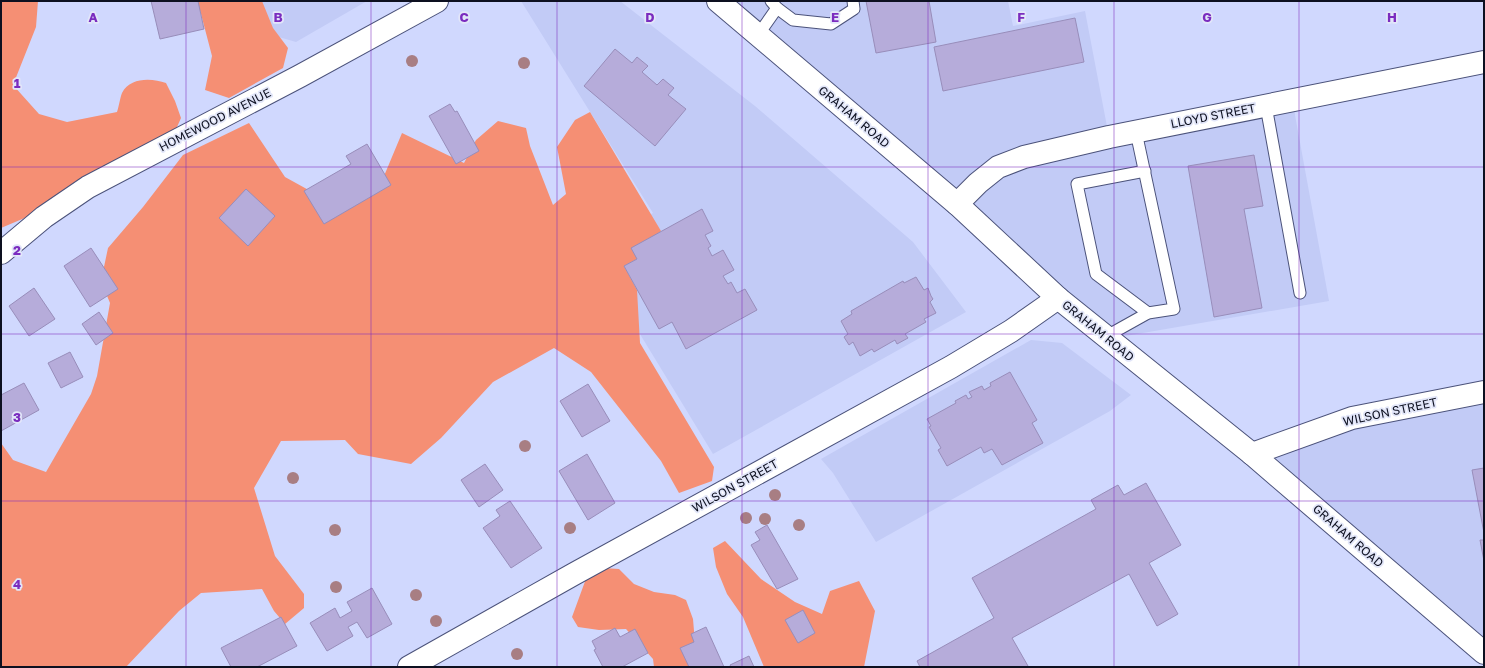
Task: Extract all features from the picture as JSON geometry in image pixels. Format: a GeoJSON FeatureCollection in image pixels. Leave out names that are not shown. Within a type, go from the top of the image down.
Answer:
{"type":"FeatureCollection","features":[{"type":"Feature","properties":{"kind":"street","name":"HOMEWOOD AVENUE"},"geometry":{"type":"LineString","coordinates":[[1,253],[44,217],[88,187],[300,76],[437,1]]}},
{"type":"Feature","properties":{"kind":"street","name":"GRAHAM ROAD"},"geometry":{"type":"LineString","coordinates":[[718,1],[957,204],[1058,298],[1252,454],[1484,653]]}},
{"type":"Feature","properties":{"kind":"street","name":"LLOYD STREET"},"geometry":{"type":"LineString","coordinates":[[957,204],[978,183],[998,167],[1024,157],[1136,132],[1484,62]]}},
{"type":"Feature","properties":{"kind":"street","name":"WILSON STREET"},"geometry":{"type":"LineString","coordinates":[[409,667],[581,570],[951,368],[1058,298]]}},
{"type":"Feature","properties":{"kind":"street","name":"WILSON STREET"},"geometry":{"type":"LineString","coordinates":[[1252,454],[1352,418],[1484,392]]}},
{"type":"Feature","properties":{"kind":"lane"},"geometry":{"type":"LineString","coordinates":[[758,35],[774,5],[792,20],[831,24],[854,9],[853,1]]}},
{"type":"Feature","properties":{"kind":"lane"},"geometry":{"type":"LineString","coordinates":[[1266,106],[1300,293]]}},
{"type":"Feature","properties":{"kind":"lane"},"geometry":{"type":"LineString","coordinates":[[1105,337],[1148,313],[1174,309],[1136,132]]}},
{"type":"Feature","properties":{"kind":"lane"},"geometry":{"type":"LineString","coordinates":[[1145,171],[1077,184],[1096,274],[1148,313]]}},
{"type":"Feature","properties":{"kind":"shaded area"},"geometry":{"type":"Polygon","coordinates":[[[1,1],[38,1],[36,27],[13,85],[39,114],[67,122],[117,112],[122,93],[130,84],[142,80],[154,80],[166,83],[181,118],[173,136],[58,195],[27,217],[1,228],[1,1]]]}},
{"type":"Feature","properties":{"kind":"shaded area"},"geometry":{"type":"Polygon","coordinates":[[[195,1],[262,1],[273,28],[288,48],[283,68],[229,98],[205,90],[212,56],[201,14],[195,1]]]}},
{"type":"Feature","properties":{"kind":"shaded area"},"geometry":{"type":"Polygon","coordinates":[[[216,1],[367,1],[296,42],[220,20],[216,1]]]}},
{"type":"Feature","properties":{"kind":"shaded area"},"geometry":{"type":"Polygon","coordinates":[[[521,1],[620,1],[755,106],[913,242],[966,312],[713,454],[590,252],[653,213],[521,1]]]}},
{"type":"Feature","properties":{"kind":"shaded area"},"geometry":{"type":"Polygon","coordinates":[[[718,1],[1008,1],[1013,26],[1085,11],[1109,137],[1294,100],[1295,115],[1329,301],[1108,339],[718,1]]]}},
{"type":"Feature","properties":{"kind":"shaded area"},"geometry":{"type":"Polygon","coordinates":[[[590,112],[661,231],[637,259],[624,266],[637,290],[640,343],[714,467],[712,481],[679,493],[661,461],[591,372],[554,348],[493,382],[441,438],[411,464],[358,454],[345,440],[281,441],[254,488],[275,556],[304,594],[304,608],[285,624],[274,611],[262,589],[201,593],[179,611],[126,667],[1,667],[1,443],[13,460],[46,472],[91,394],[97,376],[110,303],[101,281],[108,248],[143,207],[183,155],[249,123],[285,177],[314,193],[384,176],[402,133],[464,163],[476,140],[498,121],[526,128],[530,146],[553,205],[566,194],[557,147],[575,120],[590,112]]]}},
{"type":"Feature","properties":{"kind":"shaded area"},"geometry":{"type":"Polygon","coordinates":[[[1031,340],[1062,343],[1131,395],[1110,411],[876,542],[833,473],[821,459],[1031,340]]]}},
{"type":"Feature","properties":{"kind":"shaded area"},"geometry":{"type":"Polygon","coordinates":[[[1484,392],[1484,653],[1252,454],[1484,392]]]}},
{"type":"Feature","properties":{"kind":"shaded area"},"geometry":{"type":"Polygon","coordinates":[[[725,541],[761,579],[795,602],[822,614],[830,591],[859,581],[875,611],[864,667],[764,667],[743,617],[727,594],[716,567],[713,548],[725,541]]]}},
{"type":"Feature","properties":{"kind":"shaded area"},"geometry":{"type":"Polygon","coordinates":[[[603,568],[619,569],[634,584],[654,592],[675,595],[686,600],[693,619],[697,667],[654,667],[653,659],[626,629],[599,630],[578,627],[572,617],[587,576],[603,568]]]}},
{"type":"Feature","properties":{"kind":"building"},"geometry":{"type":"Polygon","coordinates":[[[151,1],[198,1],[204,29],[160,39],[151,1]]]}},
{"type":"Feature","properties":{"kind":"building"},"geometry":{"type":"Polygon","coordinates":[[[866,1],[929,1],[936,42],[876,53],[866,1]]]}},
{"type":"Feature","properties":{"kind":"building"},"geometry":{"type":"Polygon","coordinates":[[[1075,18],[1084,62],[943,91],[934,47],[1075,18]]]}},
{"type":"Feature","properties":{"kind":"building"},"geometry":{"type":"Polygon","coordinates":[[[615,49],[632,63],[637,57],[648,66],[642,72],[657,85],[663,79],[674,88],[668,95],[686,109],[655,146],[584,86],[615,49]]]}},
{"type":"Feature","properties":{"kind":"building"},"geometry":{"type":"Polygon","coordinates":[[[450,104],[455,112],[457,111],[479,151],[456,164],[429,116],[450,104]]]}},
{"type":"Feature","properties":{"kind":"building"},"geometry":{"type":"Polygon","coordinates":[[[367,144],[391,185],[324,224],[304,191],[351,164],[346,156],[367,144]]]}},
{"type":"Feature","properties":{"kind":"building"},"geometry":{"type":"Polygon","coordinates":[[[1254,155],[1263,206],[1244,209],[1262,308],[1214,317],[1188,166],[1254,155]]]}},
{"type":"Feature","properties":{"kind":"building"},"geometry":{"type":"Polygon","coordinates":[[[246,189],[275,216],[248,246],[219,218],[246,189]]]}},
{"type":"Feature","properties":{"kind":"building"},"geometry":{"type":"Polygon","coordinates":[[[702,209],[713,231],[705,235],[711,246],[708,248],[712,256],[723,250],[734,270],[723,276],[728,284],[731,282],[737,293],[745,289],[757,310],[686,349],[672,322],[659,329],[624,266],[637,259],[631,248],[702,209]]]}},
{"type":"Feature","properties":{"kind":"building"},"geometry":{"type":"Polygon","coordinates":[[[91,248],[118,289],[90,307],[64,266],[91,248]]]}},
{"type":"Feature","properties":{"kind":"building"},"geometry":{"type":"Polygon","coordinates":[[[916,277],[924,290],[928,288],[933,299],[930,302],[936,313],[924,319],[926,322],[905,334],[908,338],[897,344],[895,340],[874,352],[872,349],[860,356],[853,342],[849,345],[844,337],[848,334],[841,321],[852,314],[851,311],[903,281],[904,283],[916,277]]]}},
{"type":"Feature","properties":{"kind":"building"},"geometry":{"type":"Polygon","coordinates":[[[34,288],[55,319],[29,336],[9,306],[34,288]]]}},
{"type":"Feature","properties":{"kind":"building"},"geometry":{"type":"Polygon","coordinates":[[[99,312],[113,333],[96,345],[82,324],[99,312]]]}},
{"type":"Feature","properties":{"kind":"building"},"geometry":{"type":"Polygon","coordinates":[[[70,352],[83,377],[61,388],[48,363],[70,352]]]}},
{"type":"Feature","properties":{"kind":"building"},"geometry":{"type":"Polygon","coordinates":[[[1010,372],[1037,420],[1032,423],[1043,443],[1002,465],[992,449],[984,453],[981,447],[947,466],[938,450],[941,448],[929,427],[931,426],[927,419],[956,403],[955,401],[966,395],[968,399],[972,397],[969,392],[982,386],[984,390],[991,386],[990,383],[1010,372]]]}},
{"type":"Feature","properties":{"kind":"building"},"geometry":{"type":"Polygon","coordinates":[[[24,383],[39,410],[1,431],[1,395],[24,383]]]}},
{"type":"Feature","properties":{"kind":"building"},"geometry":{"type":"Polygon","coordinates":[[[588,384],[610,421],[582,437],[560,401],[588,384]]]}},
{"type":"Feature","properties":{"kind":"building"},"geometry":{"type":"Polygon","coordinates":[[[587,454],[615,503],[588,520],[559,471],[587,454]]]}},
{"type":"Feature","properties":{"kind":"building"},"geometry":{"type":"Polygon","coordinates":[[[485,464],[503,490],[479,507],[461,480],[485,464]]]}},
{"type":"Feature","properties":{"kind":"building"},"geometry":{"type":"Polygon","coordinates":[[[1484,468],[1484,533],[1472,470],[1484,468]]]}},
{"type":"Feature","properties":{"kind":"building"},"geometry":{"type":"Polygon","coordinates":[[[1146,483],[1181,545],[1149,563],[1178,614],[1157,626],[1129,574],[1012,638],[1028,666],[1026,667],[920,667],[917,661],[994,618],[972,578],[1096,509],[1091,500],[1118,485],[1124,495],[1146,483]]]}},
{"type":"Feature","properties":{"kind":"building"},"geometry":{"type":"Polygon","coordinates":[[[510,501],[542,548],[511,568],[483,528],[500,516],[496,510],[510,501]]]}},
{"type":"Feature","properties":{"kind":"building"},"geometry":{"type":"Polygon","coordinates":[[[767,525],[798,579],[777,589],[751,545],[760,540],[755,532],[767,525]]]}},
{"type":"Feature","properties":{"kind":"building"},"geometry":{"type":"Polygon","coordinates":[[[1480,540],[1484,540],[1484,561],[1480,540]]]}},
{"type":"Feature","properties":{"kind":"building"},"geometry":{"type":"Polygon","coordinates":[[[372,588],[392,624],[367,638],[357,622],[348,627],[353,636],[327,651],[310,623],[335,608],[340,618],[352,611],[347,602],[372,588]]]}},
{"type":"Feature","properties":{"kind":"building"},"geometry":{"type":"Polygon","coordinates":[[[803,610],[815,633],[798,643],[785,620],[803,610]]]}},
{"type":"Feature","properties":{"kind":"building"},"geometry":{"type":"Polygon","coordinates":[[[281,617],[297,646],[257,667],[231,667],[221,648],[281,617]]]}},
{"type":"Feature","properties":{"kind":"building"},"geometry":{"type":"Polygon","coordinates":[[[706,627],[724,667],[689,667],[680,648],[694,642],[691,634],[706,627]]]}},
{"type":"Feature","properties":{"kind":"building"},"geometry":{"type":"Polygon","coordinates":[[[615,628],[620,637],[635,629],[648,653],[622,667],[603,667],[594,650],[596,649],[592,641],[615,628]]]}},
{"type":"Feature","properties":{"kind":"building"},"geometry":{"type":"Polygon","coordinates":[[[749,656],[754,667],[731,667],[730,665],[749,656]]]}}]}
